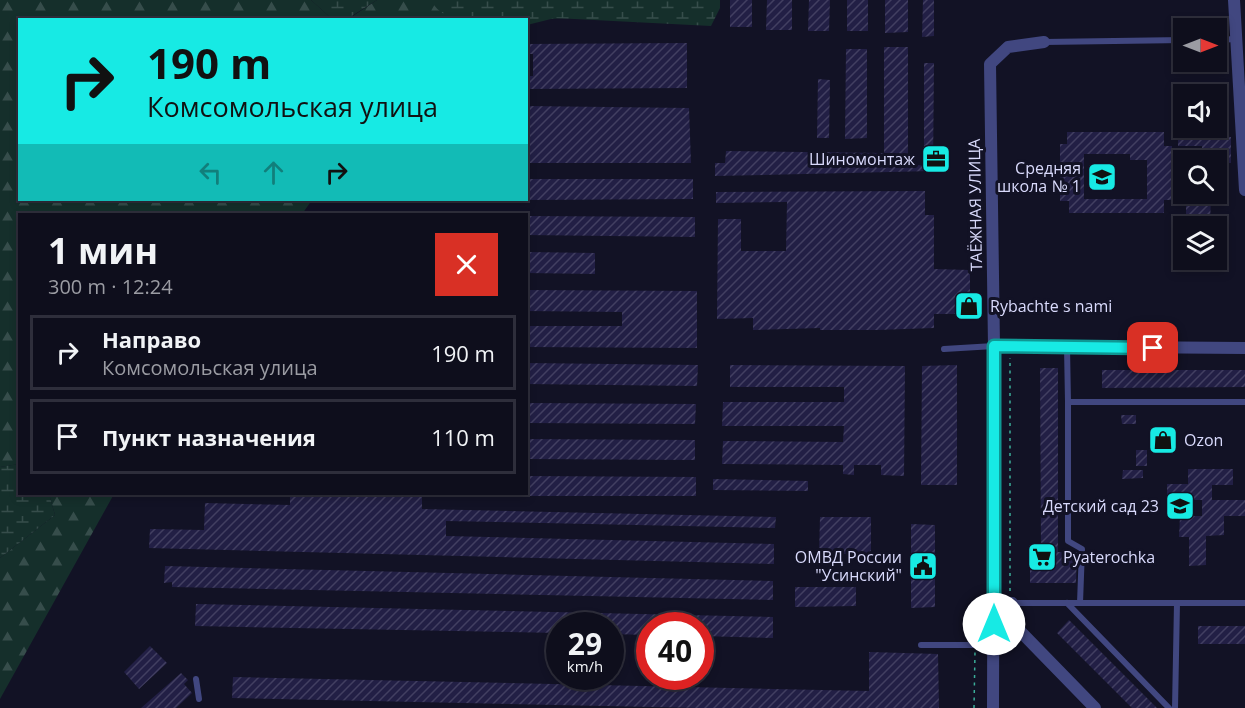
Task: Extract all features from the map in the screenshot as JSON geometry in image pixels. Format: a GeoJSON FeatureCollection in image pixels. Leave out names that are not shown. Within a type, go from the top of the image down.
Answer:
{"type":"FeatureCollection","features":[{"type":"Feature","properties":{"kind":"street"},"geometry":{"type":"LineString","coordinates":[[1234,0],[1236,39],[1241,54],[1245,190]]}},
{"type":"Feature","properties":{"kind":"street","name":"ТАЁЖНАЯ УЛИЦА"},"geometry":{"type":"LineString","coordinates":[[993,708],[994,346],[990,64],[1008,47],[1044,42]]}},
{"type":"Feature","properties":{"kind":"street"},"geometry":{"type":"LineString","coordinates":[[994,346],[1245,348]]}},
{"type":"Feature","properties":{"kind":"street"},"geometry":{"type":"LineString","coordinates":[[994,602],[1012,603],[1020,631],[1095,708]]}},
{"type":"Feature","properties":{"kind":"lane"},"geometry":{"type":"LineString","coordinates":[[1227,39],[1236,39]]}},
{"type":"Feature","properties":{"kind":"lane"},"geometry":{"type":"LineString","coordinates":[[1044,42],[1173,40]]}},
{"type":"Feature","properties":{"kind":"lane"},"geometry":{"type":"LineString","coordinates":[[944,349],[994,346]]}},
{"type":"Feature","properties":{"kind":"lane"},"geometry":{"type":"LineString","coordinates":[[1067,347],[1068,541],[1082,549],[1080,603]]}},
{"type":"Feature","properties":{"kind":"lane"},"geometry":{"type":"LineString","coordinates":[[1068,402],[1245,402]]}},
{"type":"Feature","properties":{"kind":"lane"},"geometry":{"type":"LineString","coordinates":[[1012,603],[1245,603]]}},
{"type":"Feature","properties":{"kind":"lane"},"geometry":{"type":"LineString","coordinates":[[1067,603],[1169,708]]}},
{"type":"Feature","properties":{"kind":"lane"},"geometry":{"type":"LineString","coordinates":[[1175,708],[1177,603]]}},
{"type":"Feature","properties":{"kind":"lane"},"geometry":{"type":"LineString","coordinates":[[921,645],[994,645]]}},
{"type":"Feature","properties":{"kind":"lane"},"geometry":{"type":"LineString","coordinates":[[196,679],[199,699]]}},
{"type":"Feature","properties":{"kind":"path"},"geometry":{"type":"LineString","coordinates":[[1010,356],[1010,589],[1012,603]]}},
{"type":"Feature","properties":{"kind":"path"},"geometry":{"type":"LineString","coordinates":[[974,708],[975,645]]}},
{"type":"Feature","properties":{"kind":"green space"},"geometry":{"type":"Polygon","coordinates":[[[0,0],[311,0],[331,18],[18,18],[18,201],[311,201],[303,213],[18,213],[18,464],[0,467],[0,0]]]}},
{"type":"Feature","properties":{"kind":"green space"},"geometry":{"type":"Polygon","coordinates":[[[311,0],[377,0],[349,18],[331,18],[311,0]]]}},
{"type":"Feature","properties":{"kind":"green space"},"geometry":{"type":"Polygon","coordinates":[[[377,0],[655,0],[653,14],[528,20],[528,18],[350,18],[377,0]]]}},
{"type":"Feature","properties":{"kind":"green space"},"geometry":{"type":"Polygon","coordinates":[[[431,0],[720,0],[720,8],[711,26],[555,18],[528,25],[528,18],[454,18],[438,9],[431,0]]]}},
{"type":"Feature","properties":{"kind":"green space"},"geometry":{"type":"Polygon","coordinates":[[[18,464],[18,495],[49,495],[55,515],[0,558],[0,467],[18,464]]]}},
{"type":"Feature","properties":{"kind":"green space"},"geometry":{"type":"Polygon","coordinates":[[[49,495],[113,495],[0,699],[0,558],[55,515],[49,495]]]}},
{"type":"Feature","properties":{"kind":"building"},"geometry":{"type":"Polygon","coordinates":[[[730,0],[752,0],[752,27],[730,27],[730,0]]]}},
{"type":"Feature","properties":{"kind":"building"},"geometry":{"type":"Polygon","coordinates":[[[767,0],[792,0],[792,30],[766,30],[767,0]]]}},
{"type":"Feature","properties":{"kind":"building"},"geometry":{"type":"Polygon","coordinates":[[[809,0],[830,0],[829,31],[808,31],[809,0]]]}},
{"type":"Feature","properties":{"kind":"building"},"geometry":{"type":"Polygon","coordinates":[[[847,0],[868,0],[868,31],[847,31],[847,0]]]}},
{"type":"Feature","properties":{"kind":"building"},"geometry":{"type":"Polygon","coordinates":[[[885,0],[908,0],[908,32],[885,33],[885,0]]]}},
{"type":"Feature","properties":{"kind":"building"},"geometry":{"type":"Polygon","coordinates":[[[923,0],[934,0],[934,36],[922,37],[923,0]]]}},
{"type":"Feature","properties":{"kind":"building"},"geometry":{"type":"Polygon","coordinates":[[[687,43],[687,88],[528,89],[528,76],[533,76],[533,54],[528,54],[528,44],[687,43]]]}},
{"type":"Feature","properties":{"kind":"building"},"geometry":{"type":"Polygon","coordinates":[[[884,47],[908,47],[908,163],[924,166],[924,63],[934,63],[933,171],[715,176],[715,163],[725,163],[726,151],[884,153],[884,47]]]}},
{"type":"Feature","properties":{"kind":"building"},"geometry":{"type":"Polygon","coordinates":[[[846,49],[867,49],[867,138],[845,139],[846,49]]]}},
{"type":"Feature","properties":{"kind":"building"},"geometry":{"type":"Polygon","coordinates":[[[818,79],[830,80],[829,138],[817,138],[818,79]]]}},
{"type":"Feature","properties":{"kind":"building"},"geometry":{"type":"Polygon","coordinates":[[[528,106],[689,108],[691,163],[528,163],[528,106]]]}},
{"type":"Feature","properties":{"kind":"building"},"geometry":{"type":"Polygon","coordinates":[[[1067,132],[1164,132],[1164,146],[1172,146],[1172,200],[1164,200],[1164,213],[1069,213],[1069,201],[1060,201],[1060,144],[1067,144],[1067,132]],[[1084,154],[1084,199],[1147,199],[1147,160],[1130,160],[1130,154],[1084,154]]]}},
{"type":"Feature","properties":{"kind":"building"},"geometry":{"type":"Polygon","coordinates":[[[1231,137],[1231,163],[1227,163],[1227,150],[1202,150],[1202,146],[1178,146],[1178,138],[1231,137]]]}},
{"type":"Feature","properties":{"kind":"building"},"geometry":{"type":"Polygon","coordinates":[[[528,179],[693,179],[693,199],[528,200],[528,179]]]}},
{"type":"Feature","properties":{"kind":"building"},"geometry":{"type":"Polygon","coordinates":[[[925,191],[925,215],[934,215],[934,269],[970,270],[970,314],[934,314],[934,328],[877,330],[820,330],[820,328],[753,330],[753,318],[717,319],[718,219],[741,219],[741,251],[786,251],[787,202],[716,203],[716,192],[925,191]]]}},
{"type":"Feature","properties":{"kind":"building"},"geometry":{"type":"Polygon","coordinates":[[[1186,204],[1211,204],[1210,216],[1186,216],[1186,204]]]}},
{"type":"Feature","properties":{"kind":"building"},"geometry":{"type":"Polygon","coordinates":[[[528,216],[695,217],[695,237],[528,235],[528,216]]]}},
{"type":"Feature","properties":{"kind":"building"},"geometry":{"type":"Polygon","coordinates":[[[528,252],[595,253],[595,274],[528,273],[528,252]]]}},
{"type":"Feature","properties":{"kind":"building"},"geometry":{"type":"Polygon","coordinates":[[[528,290],[697,291],[697,348],[528,347],[528,326],[622,326],[622,312],[528,311],[528,290]]]}},
{"type":"Feature","properties":{"kind":"building"},"geometry":{"type":"Polygon","coordinates":[[[528,363],[698,365],[697,386],[528,384],[528,363]]]}},
{"type":"Feature","properties":{"kind":"building"},"geometry":{"type":"Polygon","coordinates":[[[730,365],[905,366],[904,476],[881,475],[881,465],[854,465],[854,475],[843,474],[843,465],[722,464],[723,441],[843,442],[844,426],[722,426],[723,402],[844,402],[844,387],[730,387],[730,365]]]}},
{"type":"Feature","properties":{"kind":"building"},"geometry":{"type":"Polygon","coordinates":[[[957,365],[957,485],[921,485],[922,366],[957,365]]]}},
{"type":"Feature","properties":{"kind":"building"},"geometry":{"type":"Polygon","coordinates":[[[1040,368],[1058,368],[1058,552],[1077,552],[1076,583],[1030,583],[1030,551],[1041,552],[1040,368]]]}},
{"type":"Feature","properties":{"kind":"building"},"geometry":{"type":"Polygon","coordinates":[[[1102,370],[1245,370],[1245,387],[1102,388],[1102,370]]]}},
{"type":"Feature","properties":{"kind":"building"},"geometry":{"type":"Polygon","coordinates":[[[528,403],[696,404],[695,424],[528,423],[528,403]]]}},
{"type":"Feature","properties":{"kind":"building"},"geometry":{"type":"Polygon","coordinates":[[[1121,415],[1136,415],[1136,424],[1122,424],[1121,415]]]}},
{"type":"Feature","properties":{"kind":"building"},"geometry":{"type":"Polygon","coordinates":[[[1156,435],[1165,435],[1165,454],[1156,454],[1156,435]]]}},
{"type":"Feature","properties":{"kind":"building"},"geometry":{"type":"Polygon","coordinates":[[[528,439],[695,440],[695,460],[528,459],[528,439]]]}},
{"type":"Feature","properties":{"kind":"building"},"geometry":{"type":"Polygon","coordinates":[[[1136,450],[1147,450],[1147,466],[1136,466],[1136,450]]]}},
{"type":"Feature","properties":{"kind":"building"},"geometry":{"type":"Polygon","coordinates":[[[1188,469],[1233,469],[1233,485],[1212,485],[1212,500],[1245,500],[1245,516],[1224,516],[1224,535],[1206,536],[1206,565],[1189,566],[1189,537],[1179,537],[1180,516],[1202,516],[1202,500],[1167,500],[1167,484],[1188,484],[1188,469]]]}},
{"type":"Feature","properties":{"kind":"building"},"geometry":{"type":"Polygon","coordinates":[[[1123,470],[1143,470],[1143,478],[1122,479],[1123,470]]]}},
{"type":"Feature","properties":{"kind":"building"},"geometry":{"type":"Polygon","coordinates":[[[528,476],[696,477],[696,496],[526,496],[528,495],[528,476]]]}},
{"type":"Feature","properties":{"kind":"building"},"geometry":{"type":"Polygon","coordinates":[[[713,479],[808,481],[808,491],[713,490],[713,479]]]}},
{"type":"Feature","properties":{"kind":"building"},"geometry":{"type":"Polygon","coordinates":[[[290,495],[422,495],[422,509],[776,517],[775,528],[446,521],[446,536],[774,544],[774,564],[149,548],[150,529],[204,530],[205,503],[290,505],[290,495]]]}},
{"type":"Feature","properties":{"kind":"building"},"geometry":{"type":"Polygon","coordinates":[[[820,517],[871,517],[871,554],[819,554],[820,517]]]}},
{"type":"Feature","properties":{"kind":"building","name":"ОМВД России \"Усинский\""},"geometry":{"type":"Polygon","coordinates":[[[911,524],[935,525],[935,607],[911,608],[911,524]]]}},
{"type":"Feature","properties":{"kind":"building"},"geometry":{"type":"Polygon","coordinates":[[[165,566],[773,581],[773,600],[172,587],[172,582],[164,583],[165,566]]]}},
{"type":"Feature","properties":{"kind":"building"},"geometry":{"type":"Polygon","coordinates":[[[795,587],[856,587],[856,606],[795,607],[795,587]]]}},
{"type":"Feature","properties":{"kind":"building"},"geometry":{"type":"Polygon","coordinates":[[[196,604],[551,612],[546,612],[546,633],[195,626],[196,604]]]}},
{"type":"Feature","properties":{"kind":"building"},"geometry":{"type":"Polygon","coordinates":[[[624,614],[636,614],[636,635],[624,634],[624,614]]]}},
{"type":"Feature","properties":{"kind":"building"},"geometry":{"type":"Polygon","coordinates":[[[714,616],[773,617],[773,638],[714,636],[714,616]]]}},
{"type":"Feature","properties":{"kind":"building"},"geometry":{"type":"Polygon","coordinates":[[[1069,620],[1157,708],[1132,708],[1057,633],[1069,620]]]}},
{"type":"Feature","properties":{"kind":"building"},"geometry":{"type":"Polygon","coordinates":[[[1198,626],[1245,626],[1245,644],[1198,644],[1198,626]]]}},
{"type":"Feature","properties":{"kind":"building"},"geometry":{"type":"Polygon","coordinates":[[[150,646],[167,663],[139,689],[124,672],[150,646]]]}},
{"type":"Feature","properties":{"kind":"building"},"geometry":{"type":"Polygon","coordinates":[[[869,652],[938,654],[939,708],[700,708],[232,698],[233,677],[546,684],[546,690],[624,690],[624,686],[636,686],[636,690],[714,690],[714,688],[869,691],[869,652]]]}},
{"type":"Feature","properties":{"kind":"building"},"geometry":{"type":"Polygon","coordinates":[[[181,673],[188,680],[184,684],[192,693],[176,708],[141,708],[181,673]]]}},
{"type":"Feature","properties":{"kind":"place","name":"Шиномонтаж"},"geometry":{"type":"Point","coordinates":[936,159]}},
{"type":"Feature","properties":{"kind":"place","name":"Средняя школа № 1"},"geometry":{"type":"Point","coordinates":[1102,177]}},
{"type":"Feature","properties":{"kind":"place","name":"Rybachte s nami"},"geometry":{"type":"Point","coordinates":[969,306]}},
{"type":"Feature","properties":{"kind":"place","name":"Ozon"},"geometry":{"type":"Point","coordinates":[1163,440]}},
{"type":"Feature","properties":{"kind":"place","name":"Детский сад 23"},"geometry":{"type":"Point","coordinates":[1180,506]}},
{"type":"Feature","properties":{"kind":"place","name":"Pyaterochka"},"geometry":{"type":"Point","coordinates":[1042,557]}},
{"type":"Feature","properties":{"kind":"place","name":"ОМВД России \"Усинский\""},"geometry":{"type":"Point","coordinates":[923,566]}},
{"type":"Feature","properties":{"kind":"route"},"geometry":{"type":"LineString","coordinates":[[994,624],[994,346],[1153,348]]}}]}
